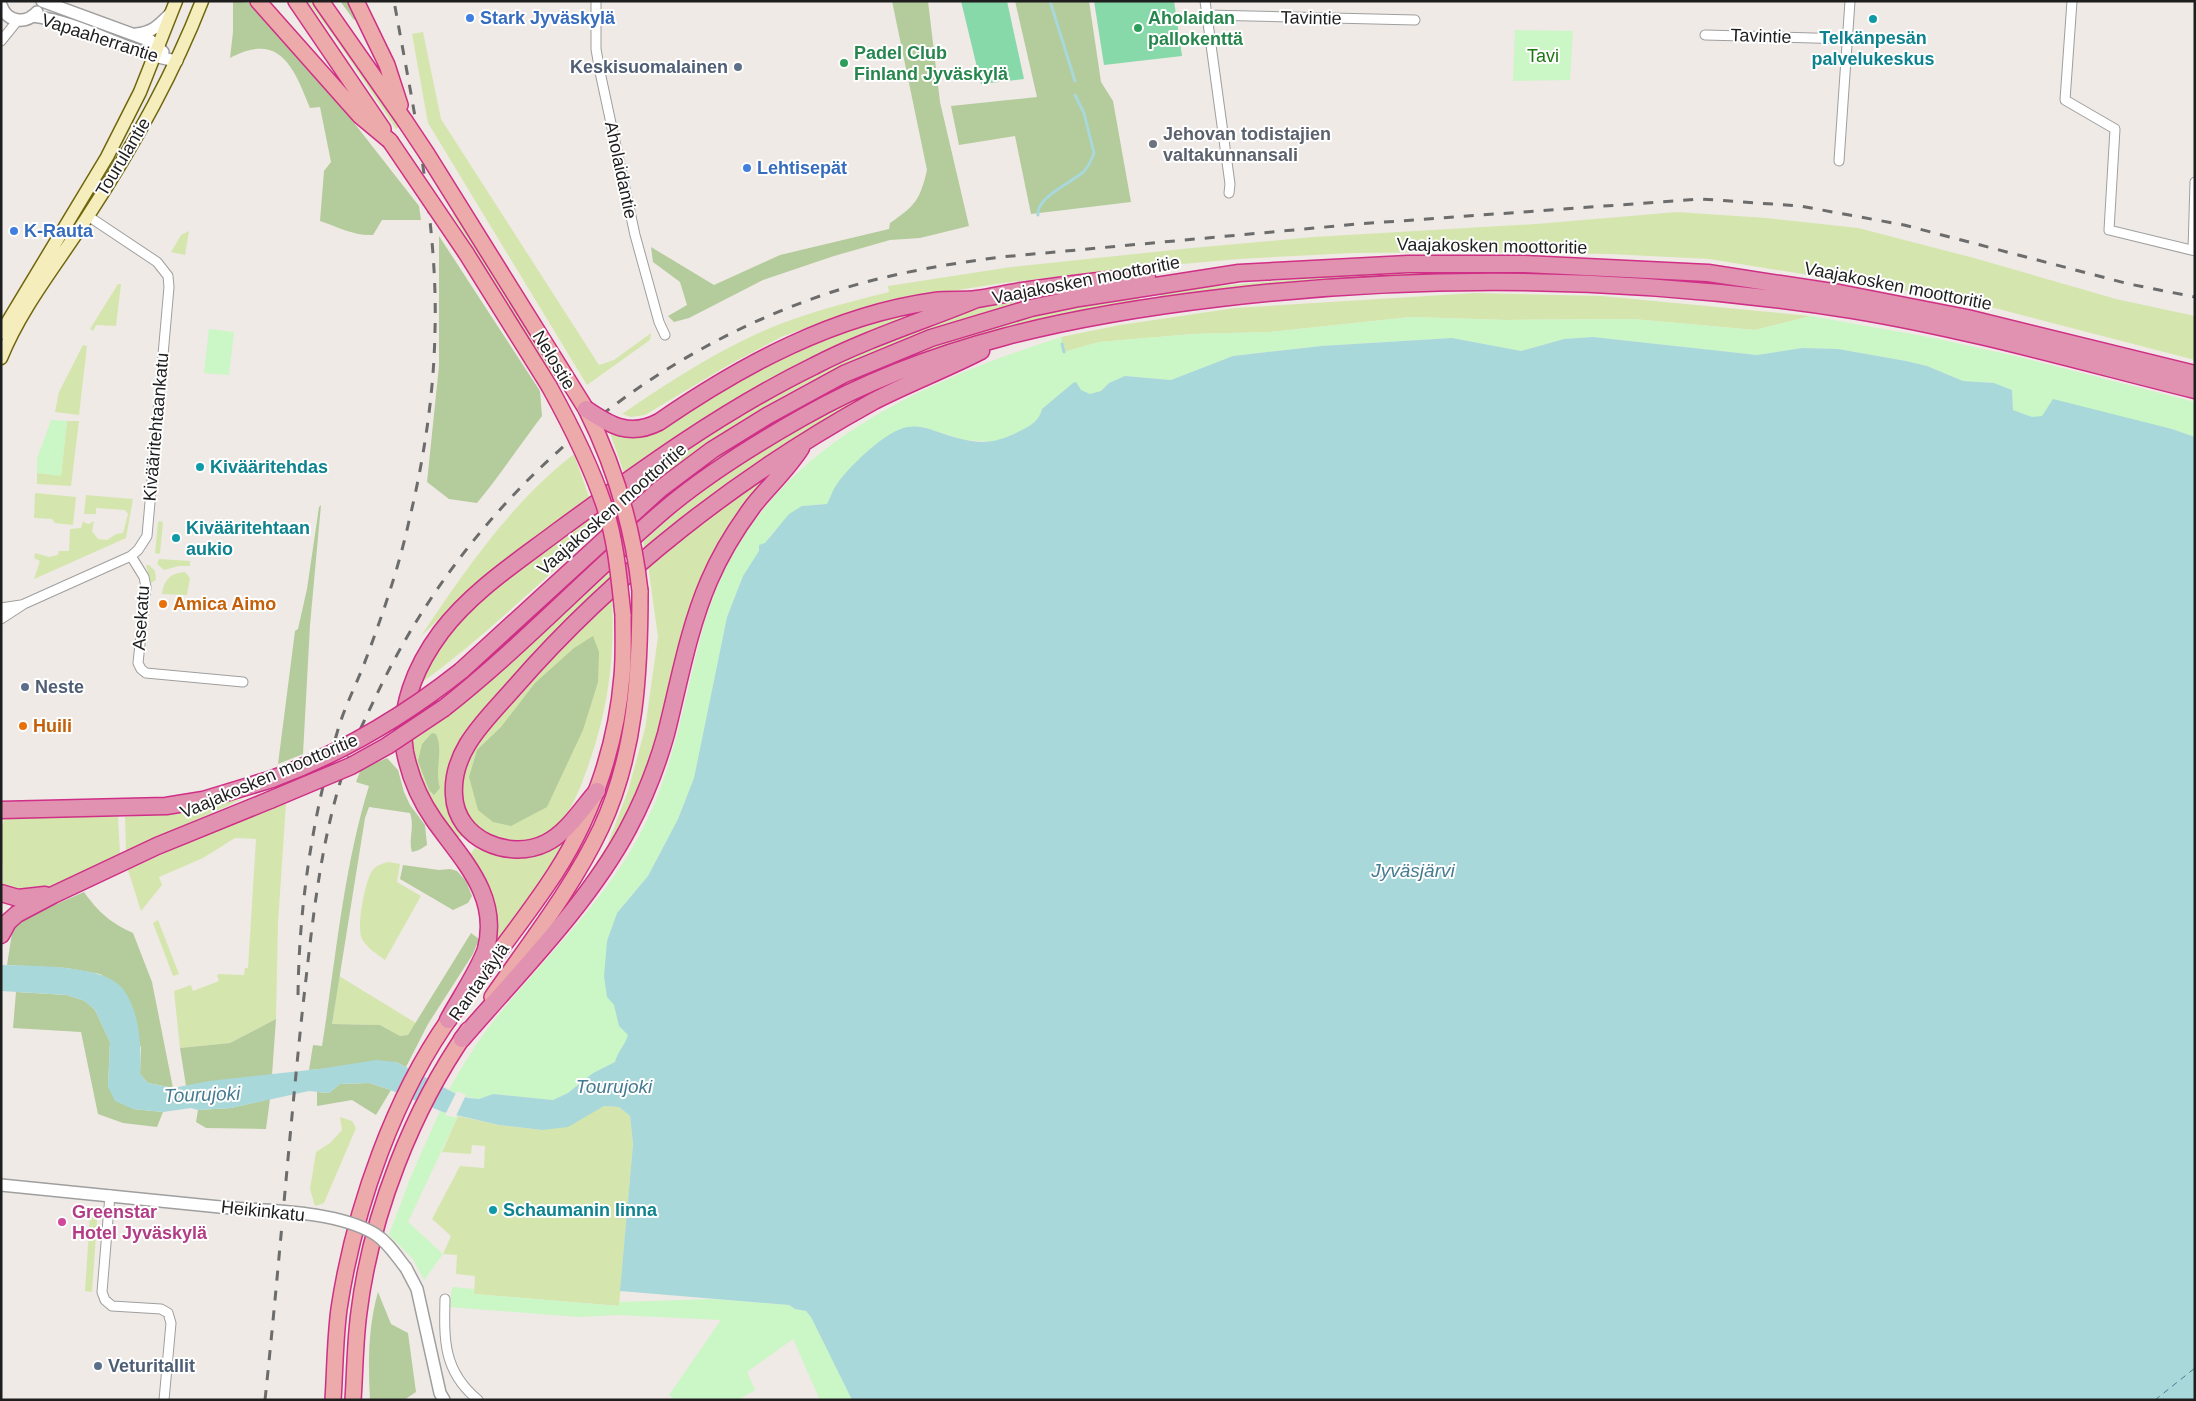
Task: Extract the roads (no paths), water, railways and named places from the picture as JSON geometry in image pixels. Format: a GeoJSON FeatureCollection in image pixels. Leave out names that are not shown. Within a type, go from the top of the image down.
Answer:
{"type":"FeatureCollection","features":[{"type":"Feature","properties":{"kind":"highway"},"geometry":{"type":"LineString","coordinates":[[258,1],[360,116],[390,141]]}},
{"type":"Feature","properties":{"kind":"highway","name":"Nelostie"},"geometry":{"type":"LineString","coordinates":[[296,1],[466,253],[549,386],[573,430],[592,472],[605,507],[618,566],[623,615],[622,675],[617,715],[597,791]]}},
{"type":"Feature","properties":{"kind":"highway","name":"Nelostie"},"geometry":{"type":"LineString","coordinates":[[320,1],[406,121],[586,409],[609,460],[621,495],[636,553],[640,591]]}},
{"type":"Feature","properties":{"kind":"highway"},"geometry":{"type":"LineString","coordinates":[[359,7],[387,65],[406,121]]}},
{"type":"Feature","properties":{"kind":"highway","name":"Vaajakosken moottoritie"},"geometry":{"type":"LineString","coordinates":[[1,810],[166,806],[203,800],[310,765],[377,730],[433,694],[461,671],[660,489],[712,450],[804,395],[888,355],[931,338],[987,320],[1079,298],[1209,276],[1408,264],[1524,264],[1708,273],[1839,293],[1966,318],[2195,374]]}},
{"type":"Feature","properties":{"kind":"highway"},"geometry":{"type":"LineString","coordinates":[[586,409],[604,421],[624,429],[642,429],[659,422],[692,399],[754,362],[784,347],[872,315],[904,307],[936,301],[978,299],[1077,283],[1144,277],[1209,276]]}},
{"type":"Feature","properties":{"kind":"highway","name":"Vaajakosken moottoritie"},"geometry":{"type":"LineString","coordinates":[[3,931],[17,914],[52,895],[165,843],[351,766],[387,746],[444,708],[480,680],[672,504],[746,451],[809,413],[866,384],[935,357],[1016,334],[1158,306],[1288,290],[1403,283],[1494,281],[1583,283],[1765,297],[1859,311],[1966,333],[2195,390]]}},
{"type":"Feature","properties":{"kind":"highway"},"geometry":{"type":"LineString","coordinates":[[448,1020],[485,952],[490,927],[486,900],[476,880],[422,802],[408,768],[402,727],[405,707],[417,672],[440,634],[469,601],[539,545],[610,493],[729,412],[768,389],[817,364],[879,337],[978,299]]}},
{"type":"Feature","properties":{"kind":"highway"},"geometry":{"type":"LineString","coordinates":[[597,791],[559,834],[547,843],[515,851],[498,848],[473,834],[457,810],[454,799],[454,786],[460,756],[472,737],[535,664],[627,574],[755,474],[848,416],[900,388],[1016,334]]}},
{"type":"Feature","properties":{"kind":"highway"},"geometry":{"type":"LineString","coordinates":[[462,1039],[560,925],[606,865],[628,829],[648,788],[665,736],[689,638],[709,580],[740,524],[768,488],[787,469],[803,444]]}},
{"type":"Feature","properties":{"kind":"highway","name":"Rantaväylä"},"geometry":{"type":"LineString","coordinates":[[353,1400],[359,1312],[369,1256],[386,1198],[417,1119],[444,1066],[566,891],[601,828],[626,752],[638,694],[640,591]]}},
{"type":"Feature","properties":{"kind":"highway","name":"Rantaväylä"},"geometry":{"type":"LineString","coordinates":[[333,1400],[339,1309],[352,1250],[372,1177],[398,1108],[425,1056],[448,1020],[548,884],[577,834],[597,791]]}},
{"type":"Feature","properties":{"kind":"highway"},"geometry":{"type":"LineString","coordinates":[[1,893],[18,898],[52,895]]}},
{"type":"Feature","properties":{"kind":"main road","name":"Tourulantie"},"geometry":{"type":"LineString","coordinates":[[1,358],[16,327],[88,216],[152,110],[177,61],[202,1]]}},
{"type":"Feature","properties":{"kind":"main road","name":"Tourulantie"},"geometry":{"type":"LineString","coordinates":[[1,333],[107,157],[140,92],[174,7]]}},
{"type":"Feature","properties":{"kind":"street"},"geometry":{"type":"LineString","coordinates":[[1,42],[18,20],[32,16],[37,12],[41,1]]}},
{"type":"Feature","properties":{"kind":"street","name":"Vapaaherrantie"},"geometry":{"type":"LineString","coordinates":[[41,1],[151,40],[156,53]]}},
{"type":"Feature","properties":{"kind":"street","name":"Aholaidantie"},"geometry":{"type":"LineString","coordinates":[[596,1],[596,48],[600,72],[635,235],[659,322],[665,335]]}},
{"type":"Feature","properties":{"kind":"street"},"geometry":{"type":"LineString","coordinates":[[1204,1],[1230,193]]}},
{"type":"Feature","properties":{"kind":"street"},"geometry":{"type":"LineString","coordinates":[[1839,161],[1850,1]]}},
{"type":"Feature","properties":{"kind":"street"},"geometry":{"type":"LineString","coordinates":[[2072,1],[2065,100],[2115,129],[2109,230],[2194,251],[2195,182]]}},
{"type":"Feature","properties":{"kind":"street","name":"Vapaaherrantie"},"geometry":{"type":"LineString","coordinates":[[134,34],[148,32],[156,28],[174,7]]}},
{"type":"Feature","properties":{"kind":"street"},"geometry":{"type":"LineString","coordinates":[[2,11],[18,20]]}},
{"type":"Feature","properties":{"kind":"street","name":"Tavintie"},"geometry":{"type":"LineString","coordinates":[[1207,15],[1415,20]]}},
{"type":"Feature","properties":{"kind":"street","name":"Vapaaherrantie"},"geometry":{"type":"LineString","coordinates":[[32,16],[52,18],[177,61]]}},
{"type":"Feature","properties":{"kind":"street","name":"Tavintie"},"geometry":{"type":"LineString","coordinates":[[1705,35],[1848,39]]}},
{"type":"Feature","properties":{"kind":"street","name":"Kivääritehtaankatu"},"geometry":{"type":"LineString","coordinates":[[1,619],[24,604],[131,556],[138,550],[147,536],[169,287],[168,276],[158,262],[88,216]]}},
{"type":"Feature","properties":{"kind":"street","name":"Asekatu"},"geometry":{"type":"LineString","coordinates":[[131,556],[144,577],[146,587],[138,663],[141,669],[146,673],[243,682]]}},
{"type":"Feature","properties":{"kind":"street","name":"Kivääritehtaankatu"},"geometry":{"type":"LineString","coordinates":[[1,608],[24,604]]}},
{"type":"Feature","properties":{"kind":"street","name":"Heikinkatu"},"geometry":{"type":"LineString","coordinates":[[1,1185],[322,1216],[344,1221],[377,1235],[406,1268],[417,1289],[440,1393],[444,1400]]}},
{"type":"Feature","properties":{"kind":"street"},"geometry":{"type":"LineString","coordinates":[[110,1195],[102,1292],[105,1300],[112,1306],[161,1309],[168,1313],[171,1323],[164,1400]]}},
{"type":"Feature","properties":{"kind":"street"},"geometry":{"type":"LineString","coordinates":[[444,1299],[444,1329],[452,1369],[460,1383],[478,1400]]}},
{"type":"Feature","properties":{"kind":"water","name":"Jyväsjärvi"},"geometry":{"type":"Polygon","coordinates":[[[1593,337],[1757,355],[1802,348],[1838,349],[1927,366],[1963,381],[1994,383],[2012,390],[2013,410],[2032,417],[2042,416],[2053,399],[2172,429],[2195,437],[2195,1400],[852,1400],[811,1317],[806,1311],[795,1309],[789,1305],[620,1291],[633,1144],[630,1116],[619,1107],[604,1106],[568,1127],[542,1130],[499,1125],[443,1112],[369,1083],[340,1084],[329,1093],[309,1091],[231,1108],[198,1110],[191,1108],[163,1112],[133,1109],[115,1101],[108,1087],[110,1042],[95,1010],[85,1001],[67,995],[1,991],[1,965],[66,968],[100,975],[114,981],[123,989],[137,1019],[140,1041],[140,1074],[148,1083],[173,1088],[209,1081],[319,1069],[376,1060],[396,1062],[458,1095],[469,1098],[479,1099],[493,1094],[553,1100],[568,1093],[593,1073],[615,1062],[627,1039],[628,1035],[619,1026],[614,1005],[607,997],[604,976],[607,941],[617,913],[648,876],[678,819],[694,778],[727,617],[743,576],[759,551],[759,545],[765,543],[789,514],[802,506],[827,504],[840,479],[879,442],[899,429],[908,427],[925,428],[964,440],[982,442],[1001,439],[1032,424],[1042,409],[1073,383],[1076,382],[1081,390],[1090,394],[1101,391],[1109,383],[1125,376],[1171,380],[1233,356],[1321,346],[1452,338],[1521,351],[1564,339],[1593,337]]]}},
{"type":"Feature","properties":{"kind":"waterway"},"geometry":{"type":"LineString","coordinates":[[1050,1],[1075,81]]}},
{"type":"Feature","properties":{"kind":"waterway"},"geometry":{"type":"LineString","coordinates":[[1038,215],[1042,203],[1055,191],[1084,171],[1094,153],[1084,113],[1075,95]]}},
{"type":"Feature","properties":{"kind":"waterway"},"geometry":{"type":"LineString","coordinates":[[1062,344],[1064,352]]}},
{"type":"Feature","properties":{"kind":"railway"},"geometry":{"type":"LineString","coordinates":[[298,995],[304,896],[320,797],[339,725],[363,667],[400,558],[419,474],[433,378],[435,330],[433,248],[423,165],[394,1]]}},
{"type":"Feature","properties":{"kind":"railway"},"geometry":{"type":"LineString","coordinates":[[265,1400],[313,918],[328,830],[350,753],[376,696],[412,628],[455,564],[504,505],[559,450],[619,402],[683,360],[751,324],[823,295],[889,276],[956,264],[1001,257],[1358,224],[1701,199],[1800,206],[1904,225],[2129,284],[2195,297]]}},
{"type":"Feature","properties":{"kind":"place","name":"Stark Jyväskylä"},"geometry":{"type":"Point","coordinates":[470,18]}},
{"type":"Feature","properties":{"kind":"place","name":"Telkänpesän palvelukeskus"},"geometry":{"type":"Point","coordinates":[1873,19]}},
{"type":"Feature","properties":{"kind":"place","name":"Aholaidan pallokenttä"},"geometry":{"type":"Point","coordinates":[1138,28]}},
{"type":"Feature","properties":{"kind":"place","name":"Padel Club Finland Jyväskylä"},"geometry":{"type":"Point","coordinates":[844,63]}},
{"type":"Feature","properties":{"kind":"place","name":"Keskisuomalainen"},"geometry":{"type":"Point","coordinates":[738,67]}},
{"type":"Feature","properties":{"kind":"place","name":"Jehovan todistajien valtakunnansali"},"geometry":{"type":"Point","coordinates":[1153,144]}},
{"type":"Feature","properties":{"kind":"place","name":"Lehtisepät"},"geometry":{"type":"Point","coordinates":[747,168]}},
{"type":"Feature","properties":{"kind":"place","name":"K-Rauta"},"geometry":{"type":"Point","coordinates":[14,231]}},
{"type":"Feature","properties":{"kind":"place","name":"Kivääritehdas"},"geometry":{"type":"Point","coordinates":[200,467]}},
{"type":"Feature","properties":{"kind":"place","name":"Kivääritehtaan aukio"},"geometry":{"type":"Point","coordinates":[176,538]}},
{"type":"Feature","properties":{"kind":"place","name":"Amica Aimo"},"geometry":{"type":"Point","coordinates":[163,604]}},
{"type":"Feature","properties":{"kind":"place","name":"Neste"},"geometry":{"type":"Point","coordinates":[25,687]}},
{"type":"Feature","properties":{"kind":"place","name":"Huili"},"geometry":{"type":"Point","coordinates":[23,726]}},
{"type":"Feature","properties":{"kind":"place","name":"Schaumanin linna"},"geometry":{"type":"Point","coordinates":[493,1210]}},
{"type":"Feature","properties":{"kind":"place","name":"Greenstar Hotel Jyväskylä"},"geometry":{"type":"Point","coordinates":[62,1222]}},
{"type":"Feature","properties":{"kind":"place","name":"Veturitallit"},"geometry":{"type":"Point","coordinates":[98,1366]}},
{"type":"Feature","properties":{"kind":"park label","name":"Tavi"},"geometry":{"type":"Point","coordinates":[1543,56]}},
{"type":"Feature","properties":{"kind":"water label","name":"Tourujoki"},"geometry":{"type":"Point","coordinates":[614,1086]}},
{"type":"Feature","properties":{"kind":"water label","name":"Tourujoki"},"geometry":{"type":"Point","coordinates":[202,1094]}}]}
